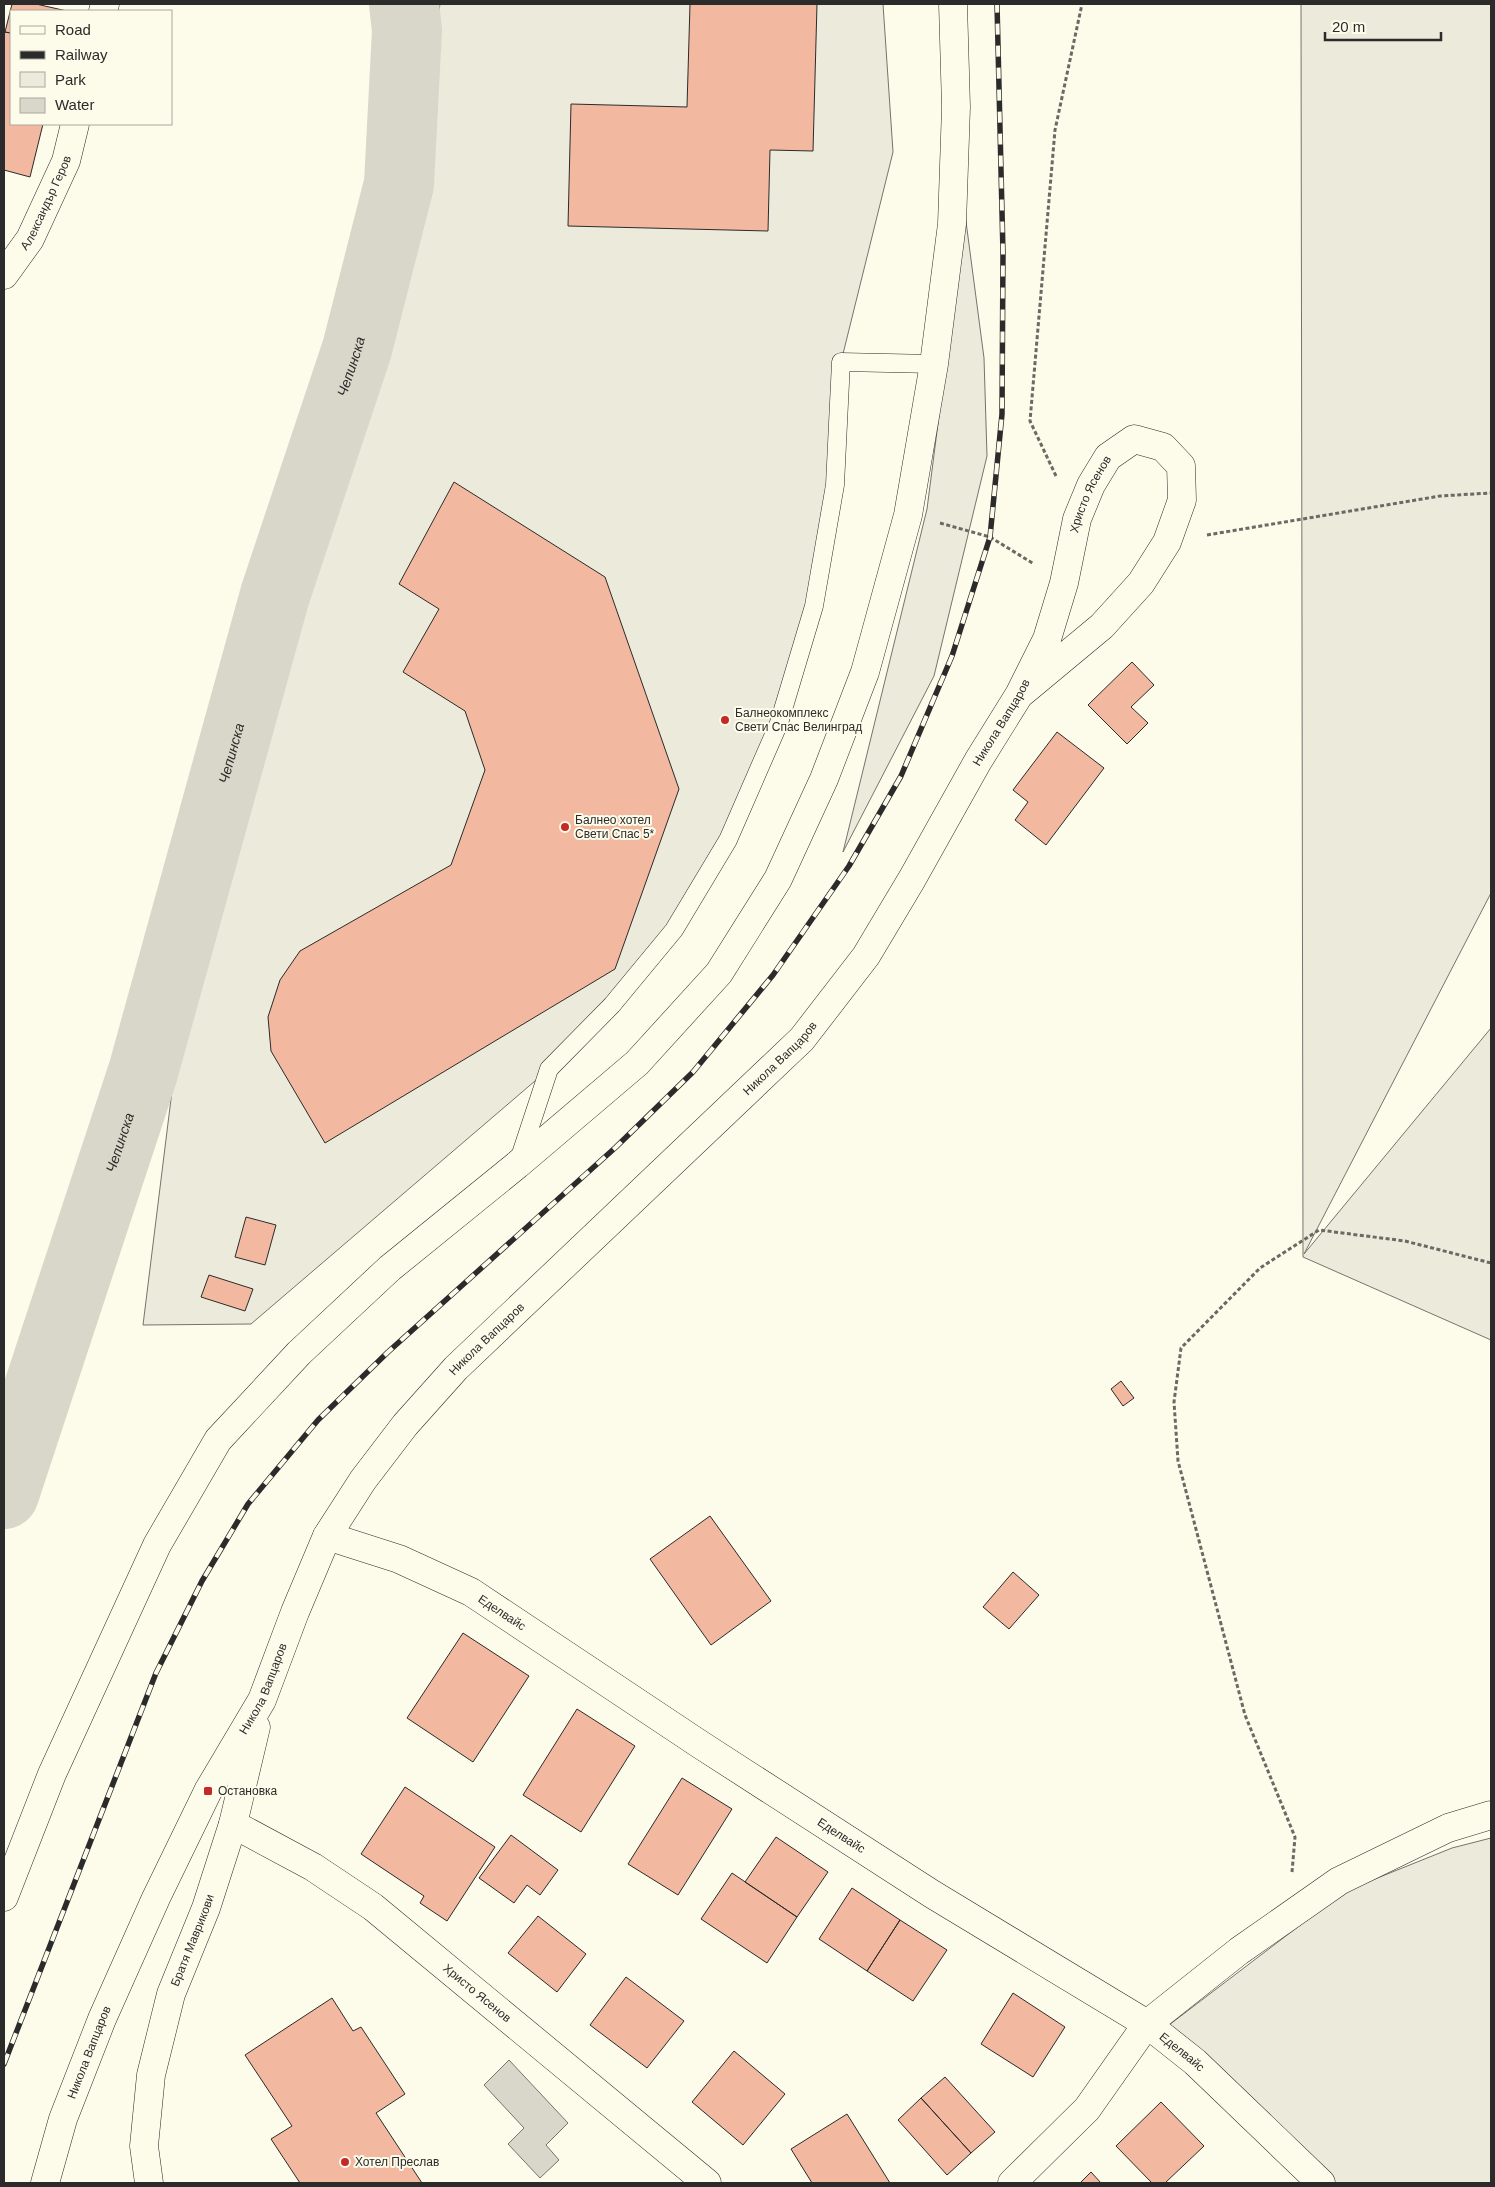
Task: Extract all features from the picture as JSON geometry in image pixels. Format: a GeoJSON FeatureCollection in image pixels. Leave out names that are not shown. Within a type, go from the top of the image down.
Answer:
{"type":"FeatureCollection","features":[{"type":"Feature","properties":{"kind":"street"},"geometry":{"type":"LineString","coordinates":[[4,1897],[52,1774],[157,1545],[218,1440],[299,1353],[390,1268],[517,1165],[637,1063],[719,973],[778,878],[824,779],[865,672],[908,515],[934,364],[952,224],[956,107],[953,4]]}},
{"type":"Feature","properties":{"kind":"street","name":"Александър Геров"},"geometry":{"type":"LineString","coordinates":[[4,275],[30,239],[66,161],[75,125]]}},
{"type":"Feature","properties":{"kind":"street","name":"Христо Ясенов"},"geometry":{"type":"LineString","coordinates":[[1019,695],[1102,626],[1141,583],[1167,542],[1182,500],[1181,466],[1163,447],[1134,439],[1108,457],[1091,485],[1078,519],[1064,583]]}},
{"type":"Feature","properties":{"kind":"street","name":"Никола Вапцаров"},"geometry":{"type":"LineString","coordinates":[[45,2183],[63,2119],[102,2019],[156,1898],[208,1791],[262,1700],[295,1612],[327,1536],[363,1480],[399,1433],[456,1368],[802,1039],[866,956],[912,879],[978,761],[1019,695],[1047,639],[1064,583]]}},
{"type":"Feature","properties":{"kind":"street","name":"Еделвайс"},"geometry":{"type":"LineString","coordinates":[[327,1536],[399,1559],[470,1592],[701,1745],[932,1894],[1147,2024],[1195,2062],[1321,2183]]}},
{"type":"Feature","properties":{"kind":"street","name":"Братя Маврикови"},"geometry":{"type":"LineString","coordinates":[[149,2183],[144,2146],[151,2075],[171,1994],[206,1908],[233,1824],[262,1700]]}},
{"type":"Feature","properties":{"kind":"street"},"geometry":{"type":"LineString","coordinates":[[1012,2183],[1088,2109],[1147,2024],[1239,1951],[1339,1881],[1448,1828],[1491,1815]]}},
{"type":"Feature","properties":{"kind":"street","name":"Христо Ясенов"},"geometry":{"type":"LineString","coordinates":[[233,1824],[313,1867],[372,1907],[707,2183]]}},
{"type":"Feature","properties":{"kind":"lane"},"geometry":{"type":"LineString","coordinates":[[517,1165],[549,1070],[612,1005],[674,930],[728,840],[780,723],[814,606],[835,485],[841,362],[934,364]]}},
{"type":"Feature","properties":{"kind":"path"},"geometry":{"type":"LineString","coordinates":[[1078,519],[1030,421],[1055,130],[1082,4]]}},
{"type":"Feature","properties":{"kind":"path"},"geometry":{"type":"LineString","coordinates":[[1167,542],[1440,496],[1491,493]]}},
{"type":"Feature","properties":{"kind":"path"},"geometry":{"type":"LineString","coordinates":[[908,515],[990,537],[1064,583]]}},
{"type":"Feature","properties":{"kind":"path"},"geometry":{"type":"LineString","coordinates":[[1292,1877],[1296,1838],[1245,1715],[1178,1461],[1174,1402],[1181,1348],[1260,1268],[1319,1230],[1405,1241],[1491,1263]]}},
{"type":"Feature","properties":{"kind":"green space"},"geometry":{"type":"Polygon","coordinates":[[[440,4],[883,4],[893,152],[841,362],[835,485],[779,723],[674,930],[549,1069],[251,1324],[143,1325],[185,986],[317,502],[370,354],[411,178],[440,4]]]}},
{"type":"Feature","properties":{"kind":"green space"},"geometry":{"type":"Polygon","coordinates":[[[1301,4],[1491,4],[1491,893],[1304,1254],[1491,1028],[1491,1340],[1303,1257],[1301,4]]]}},
{"type":"Feature","properties":{"kind":"green space"},"geometry":{"type":"Polygon","coordinates":[[[1491,1838],[1491,2183],[1336,2183],[1169,2025],[1345,1891],[1452,1848],[1491,1838]]]}},
{"type":"Feature","properties":{"kind":"shaded area"},"geometry":{"type":"Polygon","coordinates":[[[965,214],[984,358],[987,456],[934,676],[843,852],[927,509],[965,214]]]}},
{"type":"Feature","properties":{"kind":"water"},"geometry":{"type":"Polygon","coordinates":[[[509,2060],[568,2123],[546,2145],[559,2160],[540,2178],[508,2144],[524,2128],[484,2085],[509,2060]]]}},
{"type":"Feature","properties":{"kind":"building"},"geometry":{"type":"Polygon","coordinates":[[[12,4],[36,4],[63,10],[10,10],[12,4]]]}},
{"type":"Feature","properties":{"kind":"building"},"geometry":{"type":"Polygon","coordinates":[[[690,4],[817,4],[813,151],[770,150],[768,231],[568,226],[571,104],[687,107],[690,4]]]}},
{"type":"Feature","properties":{"kind":"building"},"geometry":{"type":"Polygon","coordinates":[[[10,12],[10,33],[5,32],[10,12]]]}},
{"type":"Feature","properties":{"kind":"building"},"geometry":{"type":"Polygon","coordinates":[[[4,32],[10,33],[10,125],[43,125],[30,177],[4,170],[4,32]]]}},
{"type":"Feature","properties":{"kind":"building","name":"Балнео хотел Свети Спас 5*"},"geometry":{"type":"Polygon","coordinates":[[[454,482],[605,577],[679,789],[615,969],[325,1143],[271,1051],[268,1017],[280,980],[300,951],[451,865],[485,770],[465,711],[403,672],[439,609],[399,584],[454,482]]]}},
{"type":"Feature","properties":{"kind":"building"},"geometry":{"type":"Polygon","coordinates":[[[1132,662],[1154,685],[1131,707],[1148,723],[1127,744],[1088,705],[1132,662]]]}},
{"type":"Feature","properties":{"kind":"building"},"geometry":{"type":"Polygon","coordinates":[[[1057,732],[1104,768],[1046,845],[1015,820],[1028,802],[1013,790],[1057,732]]]}},
{"type":"Feature","properties":{"kind":"building"},"geometry":{"type":"Polygon","coordinates":[[[246,1217],[276,1225],[265,1265],[235,1257],[246,1217]]]}},
{"type":"Feature","properties":{"kind":"building"},"geometry":{"type":"Polygon","coordinates":[[[209,1275],[253,1289],[245,1311],[201,1297],[209,1275]]]}},
{"type":"Feature","properties":{"kind":"building"},"geometry":{"type":"Polygon","coordinates":[[[1121,1381],[1134,1398],[1123,1406],[1111,1389],[1121,1381]]]}},
{"type":"Feature","properties":{"kind":"building"},"geometry":{"type":"Polygon","coordinates":[[[710,1516],[771,1601],[711,1645],[650,1559],[710,1516]]]}},
{"type":"Feature","properties":{"kind":"building"},"geometry":{"type":"Polygon","coordinates":[[[1013,1572],[1039,1595],[1009,1629],[983,1607],[1013,1572]]]}},
{"type":"Feature","properties":{"kind":"building"},"geometry":{"type":"Polygon","coordinates":[[[463,1633],[529,1676],[473,1762],[407,1718],[463,1633]]]}},
{"type":"Feature","properties":{"kind":"building"},"geometry":{"type":"Polygon","coordinates":[[[577,1709],[635,1746],[581,1832],[523,1795],[577,1709]]]}},
{"type":"Feature","properties":{"kind":"building"},"geometry":{"type":"Polygon","coordinates":[[[682,1778],[732,1809],[678,1895],[628,1864],[682,1778]]]}},
{"type":"Feature","properties":{"kind":"building"},"geometry":{"type":"Polygon","coordinates":[[[405,1787],[495,1847],[447,1921],[420,1903],[424,1896],[361,1854],[405,1787]]]}},
{"type":"Feature","properties":{"kind":"building"},"geometry":{"type":"Polygon","coordinates":[[[511,1835],[558,1870],[540,1895],[527,1885],[514,1903],[479,1878],[511,1835]]]}},
{"type":"Feature","properties":{"kind":"building"},"geometry":{"type":"Polygon","coordinates":[[[776,1837],[828,1872],[797,1917],[745,1882],[776,1837]]]}},
{"type":"Feature","properties":{"kind":"building"},"geometry":{"type":"Polygon","coordinates":[[[732,1873],[797,1917],[767,1963],[701,1919],[732,1873]]]}},
{"type":"Feature","properties":{"kind":"building"},"geometry":{"type":"Polygon","coordinates":[[[852,1888],[900,1920],[867,1971],[819,1939],[852,1888]]]}},
{"type":"Feature","properties":{"kind":"building"},"geometry":{"type":"Polygon","coordinates":[[[538,1916],[586,1954],[557,1992],[508,1953],[538,1916]]]}},
{"type":"Feature","properties":{"kind":"building"},"geometry":{"type":"Polygon","coordinates":[[[900,1920],[947,1950],[913,2001],[867,1971],[900,1920]]]}},
{"type":"Feature","properties":{"kind":"building"},"geometry":{"type":"Polygon","coordinates":[[[626,1977],[684,2021],[647,2068],[590,2025],[626,1977]]]}},
{"type":"Feature","properties":{"kind":"building"},"geometry":{"type":"Polygon","coordinates":[[[1013,1993],[1065,2027],[1033,2077],[981,2044],[1013,1993]]]}},
{"type":"Feature","properties":{"kind":"building"},"geometry":{"type":"Polygon","coordinates":[[[332,1998],[353,2031],[361,2027],[405,2094],[376,2113],[422,2183],[300,2183],[271,2139],[292,2126],[245,2055],[332,1998]]]}},
{"type":"Feature","properties":{"kind":"building"},"geometry":{"type":"Polygon","coordinates":[[[734,2051],[785,2094],[743,2145],[692,2102],[734,2051]]]}},
{"type":"Feature","properties":{"kind":"building"},"geometry":{"type":"Polygon","coordinates":[[[945,2077],[995,2132],[971,2153],[921,2098],[945,2077]]]}},
{"type":"Feature","properties":{"kind":"building"},"geometry":{"type":"Polygon","coordinates":[[[921,2098],[971,2153],[947,2175],[898,2120],[921,2098]]]}},
{"type":"Feature","properties":{"kind":"building"},"geometry":{"type":"Polygon","coordinates":[[[1161,2102],[1204,2146],[1165,2183],[1152,2183],[1116,2146],[1161,2102]]]}},
{"type":"Feature","properties":{"kind":"building"},"geometry":{"type":"Polygon","coordinates":[[[847,2114],[890,2183],[812,2183],[791,2149],[847,2114]]]}},
{"type":"Feature","properties":{"kind":"building"},"geometry":{"type":"Polygon","coordinates":[[[1091,2172],[1101,2183],[1080,2183],[1091,2172]]]}},
{"type":"Feature","properties":{"kind":"waterway","name":"Чепинска"},"geometry":{"type":"LineString","coordinates":[[4,1494],[143,1072],[275,595],[357,349],[399,184],[407,30],[404,4]]}},
{"type":"Feature","properties":{"kind":"railway"},"geometry":{"type":"LineString","coordinates":[[4,2064],[156,1673],[202,1581],[248,1504],[318,1420],[388,1352],[616,1147],[693,1072],[773,975],[849,866],[901,776],[952,656],[990,537],[1002,414],[1003,253],[997,4]]}},
{"type":"Feature","properties":{"kind":"place","name":"Балнеокомплекс Свети Спас Велинград"},"geometry":{"type":"Point","coordinates":[725,720]}},
{"type":"Feature","properties":{"kind":"place","name":"Балнео хотел Свети Спас 5*"},"geometry":{"type":"Point","coordinates":[565,827]}},
{"type":"Feature","properties":{"kind":"place","name":"Остановка"},"geometry":{"type":"Point","coordinates":[208,1791]}},
{"type":"Feature","properties":{"kind":"place","name":"Хотел Преслав"},"geometry":{"type":"Point","coordinates":[345,2162]}}]}
